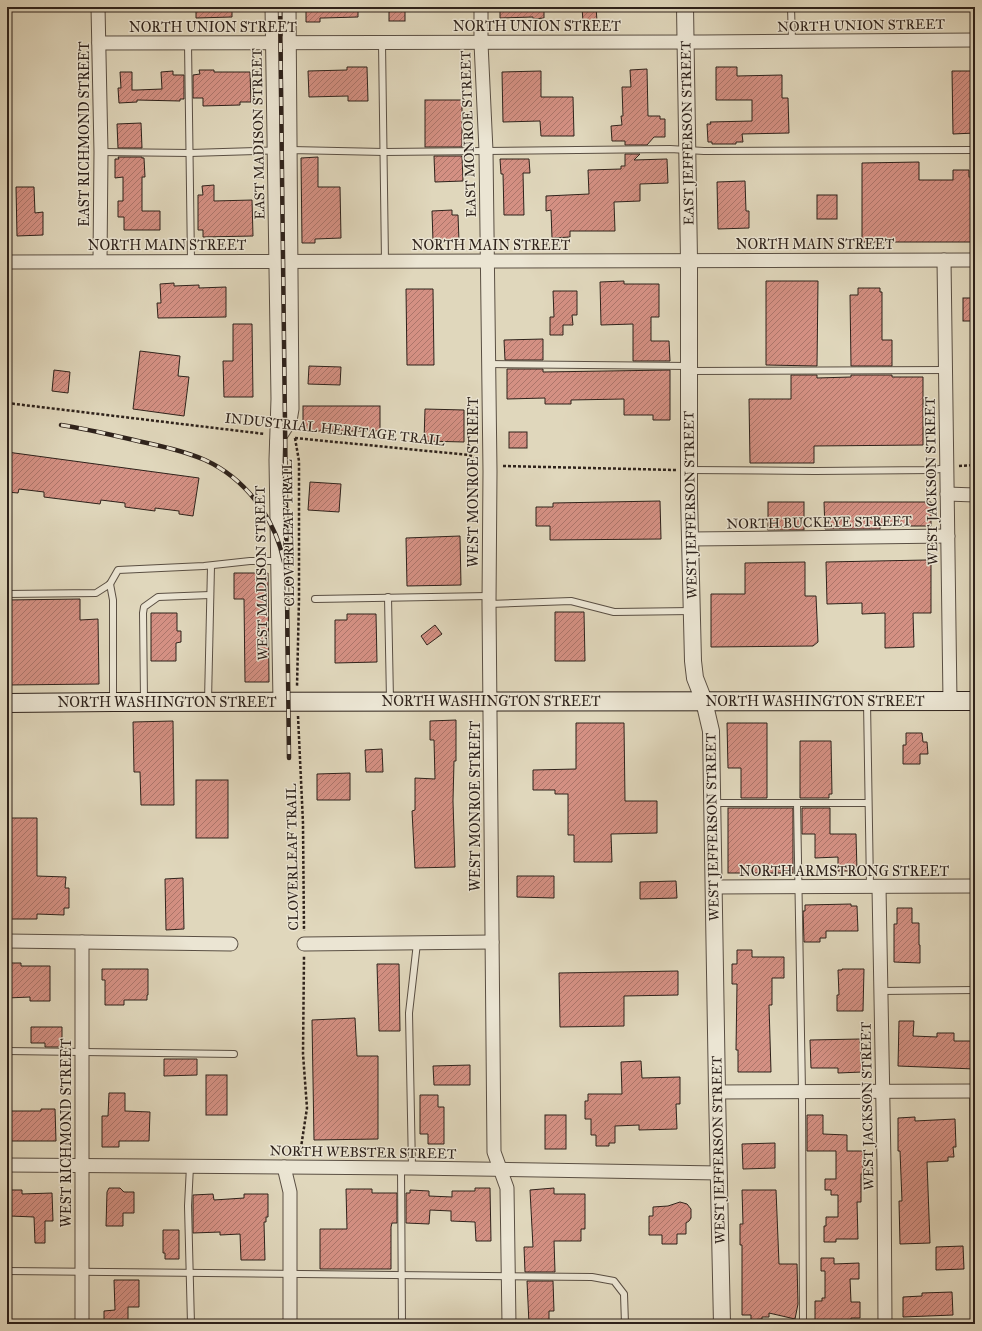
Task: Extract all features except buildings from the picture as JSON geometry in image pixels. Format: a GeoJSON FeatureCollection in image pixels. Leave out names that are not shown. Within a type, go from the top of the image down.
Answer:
{"type":"FeatureCollection","features":[{"type":"Feature","properties":{"kind":"main road","name":"NORTH WASHINGTON STREET"},"geometry":{"type":"LineString","coordinates":[[7,704],[113,702],[975,701]]}},
{"type":"Feature","properties":{"kind":"street","name":"EAST RICHMOND STREET"},"geometry":{"type":"LineString","coordinates":[[98,7],[100,261]]}},
{"type":"Feature","properties":{"kind":"street","name":"EAST MADISON STREET"},"geometry":{"type":"LineString","coordinates":[[272,7],[276,261]]}},
{"type":"Feature","properties":{"kind":"street"},"geometry":{"type":"LineString","coordinates":[[277,438],[288,425],[292,413],[289,7]]}},
{"type":"Feature","properties":{"kind":"street","name":"EAST MONROE STREET"},"geometry":{"type":"LineString","coordinates":[[481,7],[481,43],[486,151],[487,261]]}},
{"type":"Feature","properties":{"kind":"street","name":"EAST JEFFERSON STREET"},"geometry":{"type":"LineString","coordinates":[[685,7],[689,260]]}},
{"type":"Feature","properties":{"kind":"street","name":"NORTH UNION STREET"},"geometry":{"type":"LineString","coordinates":[[99,43],[481,43],[975,40]]}},
{"type":"Feature","properties":{"kind":"street","name":"WEST JEFFERSON STREET"},"geometry":{"type":"LineString","coordinates":[[689,260],[689,470],[693,661],[695,678],[704,701],[711,731],[722,1324]]}},
{"type":"Feature","properties":{"kind":"street","name":"WEST JACKSON STREET"},"geometry":{"type":"LineString","coordinates":[[944,260],[950,701]]}},
{"type":"Feature","properties":{"kind":"street","name":"NORTH MAIN STREET"},"geometry":{"type":"LineString","coordinates":[[7,262],[975,260]]}},
{"type":"Feature","properties":{"kind":"street","name":"WEST MADISON STREET"},"geometry":{"type":"LineString","coordinates":[[276,261],[278,399],[277,561],[288,702]]}},
{"type":"Feature","properties":{"kind":"street","name":"WEST MONROE STREET"},"geometry":{"type":"LineString","coordinates":[[487,261],[494,1152],[508,1188],[509,1324]]}},
{"type":"Feature","properties":{"kind":"street"},"geometry":{"type":"LineString","coordinates":[[947,494],[975,494]]}},
{"type":"Feature","properties":{"kind":"street","name":"NORTH BUCKEYE STREET"},"geometry":{"type":"LineString","coordinates":[[690,539],[948,536]]}},
{"type":"Feature","properties":{"kind":"street","name":"NORTH ARMSTRONG STREET"},"geometry":{"type":"LineString","coordinates":[[713,887],[975,886]]}},
{"type":"Feature","properties":{"kind":"street","name":"WEST JACKSON STREET"},"geometry":{"type":"LineString","coordinates":[[874,887],[881,991],[885,1324]]}},
{"type":"Feature","properties":{"kind":"street"},"geometry":{"type":"LineString","coordinates":[[7,941],[231,944]]}},
{"type":"Feature","properties":{"kind":"street","name":"WEST RICHMOND STREET"},"geometry":{"type":"LineString","coordinates":[[82,942],[82,1324]]}},
{"type":"Feature","properties":{"kind":"street"},"geometry":{"type":"LineString","coordinates":[[304,944],[492,942]]}},
{"type":"Feature","properties":{"kind":"street"},"geometry":{"type":"LineString","coordinates":[[717,1092],[882,1090],[974,1091]]}},
{"type":"Feature","properties":{"kind":"street","name":"NORTH WEBSTER STREET"},"geometry":{"type":"LineString","coordinates":[[7,1165],[500,1169],[719,1173]]}},
{"type":"Feature","properties":{"kind":"street"},"geometry":{"type":"LineString","coordinates":[[284,1167],[290,1192],[290,1324]]}},
{"type":"Feature","properties":{"kind":"lane"},"geometry":{"type":"LineString","coordinates":[[791,7],[792,41]]}},
{"type":"Feature","properties":{"kind":"lane"},"geometry":{"type":"LineString","coordinates":[[382,42],[385,261]]}},
{"type":"Feature","properties":{"kind":"lane"},"geometry":{"type":"LineString","coordinates":[[188,43],[191,262]]}},
{"type":"Feature","properties":{"kind":"lane"},"geometry":{"type":"LineString","coordinates":[[100,152],[190,153],[275,150],[384,152],[687,149],[704,151],[975,150]]}},
{"type":"Feature","properties":{"kind":"lane"},"geometry":{"type":"LineString","coordinates":[[488,364],[689,369],[946,370]]}},
{"type":"Feature","properties":{"kind":"lane"},"geometry":{"type":"LineString","coordinates":[[689,470],[814,471],[933,470],[947,468]]}},
{"type":"Feature","properties":{"kind":"lane"},"geometry":{"type":"LineString","coordinates":[[7,594],[96,593],[110,584],[118,570],[211,566],[250,561],[277,561]]}},
{"type":"Feature","properties":{"kind":"lane"},"geometry":{"type":"LineString","coordinates":[[208,703],[211,566]]}},
{"type":"Feature","properties":{"kind":"lane"},"geometry":{"type":"LineString","coordinates":[[110,584],[113,600],[113,702]]}},
{"type":"Feature","properties":{"kind":"lane"},"geometry":{"type":"LineString","coordinates":[[144,702],[144,607],[158,597],[210,596]]}},
{"type":"Feature","properties":{"kind":"lane"},"geometry":{"type":"LineString","coordinates":[[388,597],[390,702]]}},
{"type":"Feature","properties":{"kind":"lane"},"geometry":{"type":"LineString","coordinates":[[315,598],[388,597],[571,601],[614,612],[692,611]]}},
{"type":"Feature","properties":{"kind":"lane"},"geometry":{"type":"LineString","coordinates":[[867,700],[868,803],[874,887]]}},
{"type":"Feature","properties":{"kind":"lane"},"geometry":{"type":"LineString","coordinates":[[712,803],[868,803]]}},
{"type":"Feature","properties":{"kind":"lane"},"geometry":{"type":"LineString","coordinates":[[797,803],[802,1092],[803,1324]]}},
{"type":"Feature","properties":{"kind":"lane"},"geometry":{"type":"LineString","coordinates":[[402,1324],[402,1275],[410,1013],[417,943]]}},
{"type":"Feature","properties":{"kind":"lane"},"geometry":{"type":"LineString","coordinates":[[881,991],[975,990]]}},
{"type":"Feature","properties":{"kind":"lane"},"geometry":{"type":"LineString","coordinates":[[7,1051],[234,1054]]}},
{"type":"Feature","properties":{"kind":"lane"},"geometry":{"type":"LineString","coordinates":[[974,1091],[975,1324]]}},
{"type":"Feature","properties":{"kind":"lane"},"geometry":{"type":"LineString","coordinates":[[190,1166],[188,1206],[191,1324]]}},
{"type":"Feature","properties":{"kind":"lane"},"geometry":{"type":"LineString","coordinates":[[7,1271],[592,1277],[614,1281],[624,1294],[625,1324]]}},
{"type":"Feature","properties":{"kind":"path","name":"INDUSTRIAL HERITAGE TRAIL"},"geometry":{"type":"LineString","coordinates":[[7,403],[277,438],[295,438],[469,455],[504,466],[689,470]]}},
{"type":"Feature","properties":{"kind":"path","name":"CLOVERLEAF TRAIL"},"geometry":{"type":"LineString","coordinates":[[295,438],[299,461],[299,599],[288,702],[303,823],[303,1054],[307,1108],[300,1155],[301,1168]]}},
{"type":"Feature","properties":{"kind":"railway"},"geometry":{"type":"LineString","coordinates":[[280,7],[289,758]]}},
{"type":"Feature","properties":{"kind":"railway"},"geometry":{"type":"LineString","coordinates":[[61,425],[100,432],[172,449],[205,460],[220,468],[246,489],[266,515],[274,530],[284,562]]}}]}
